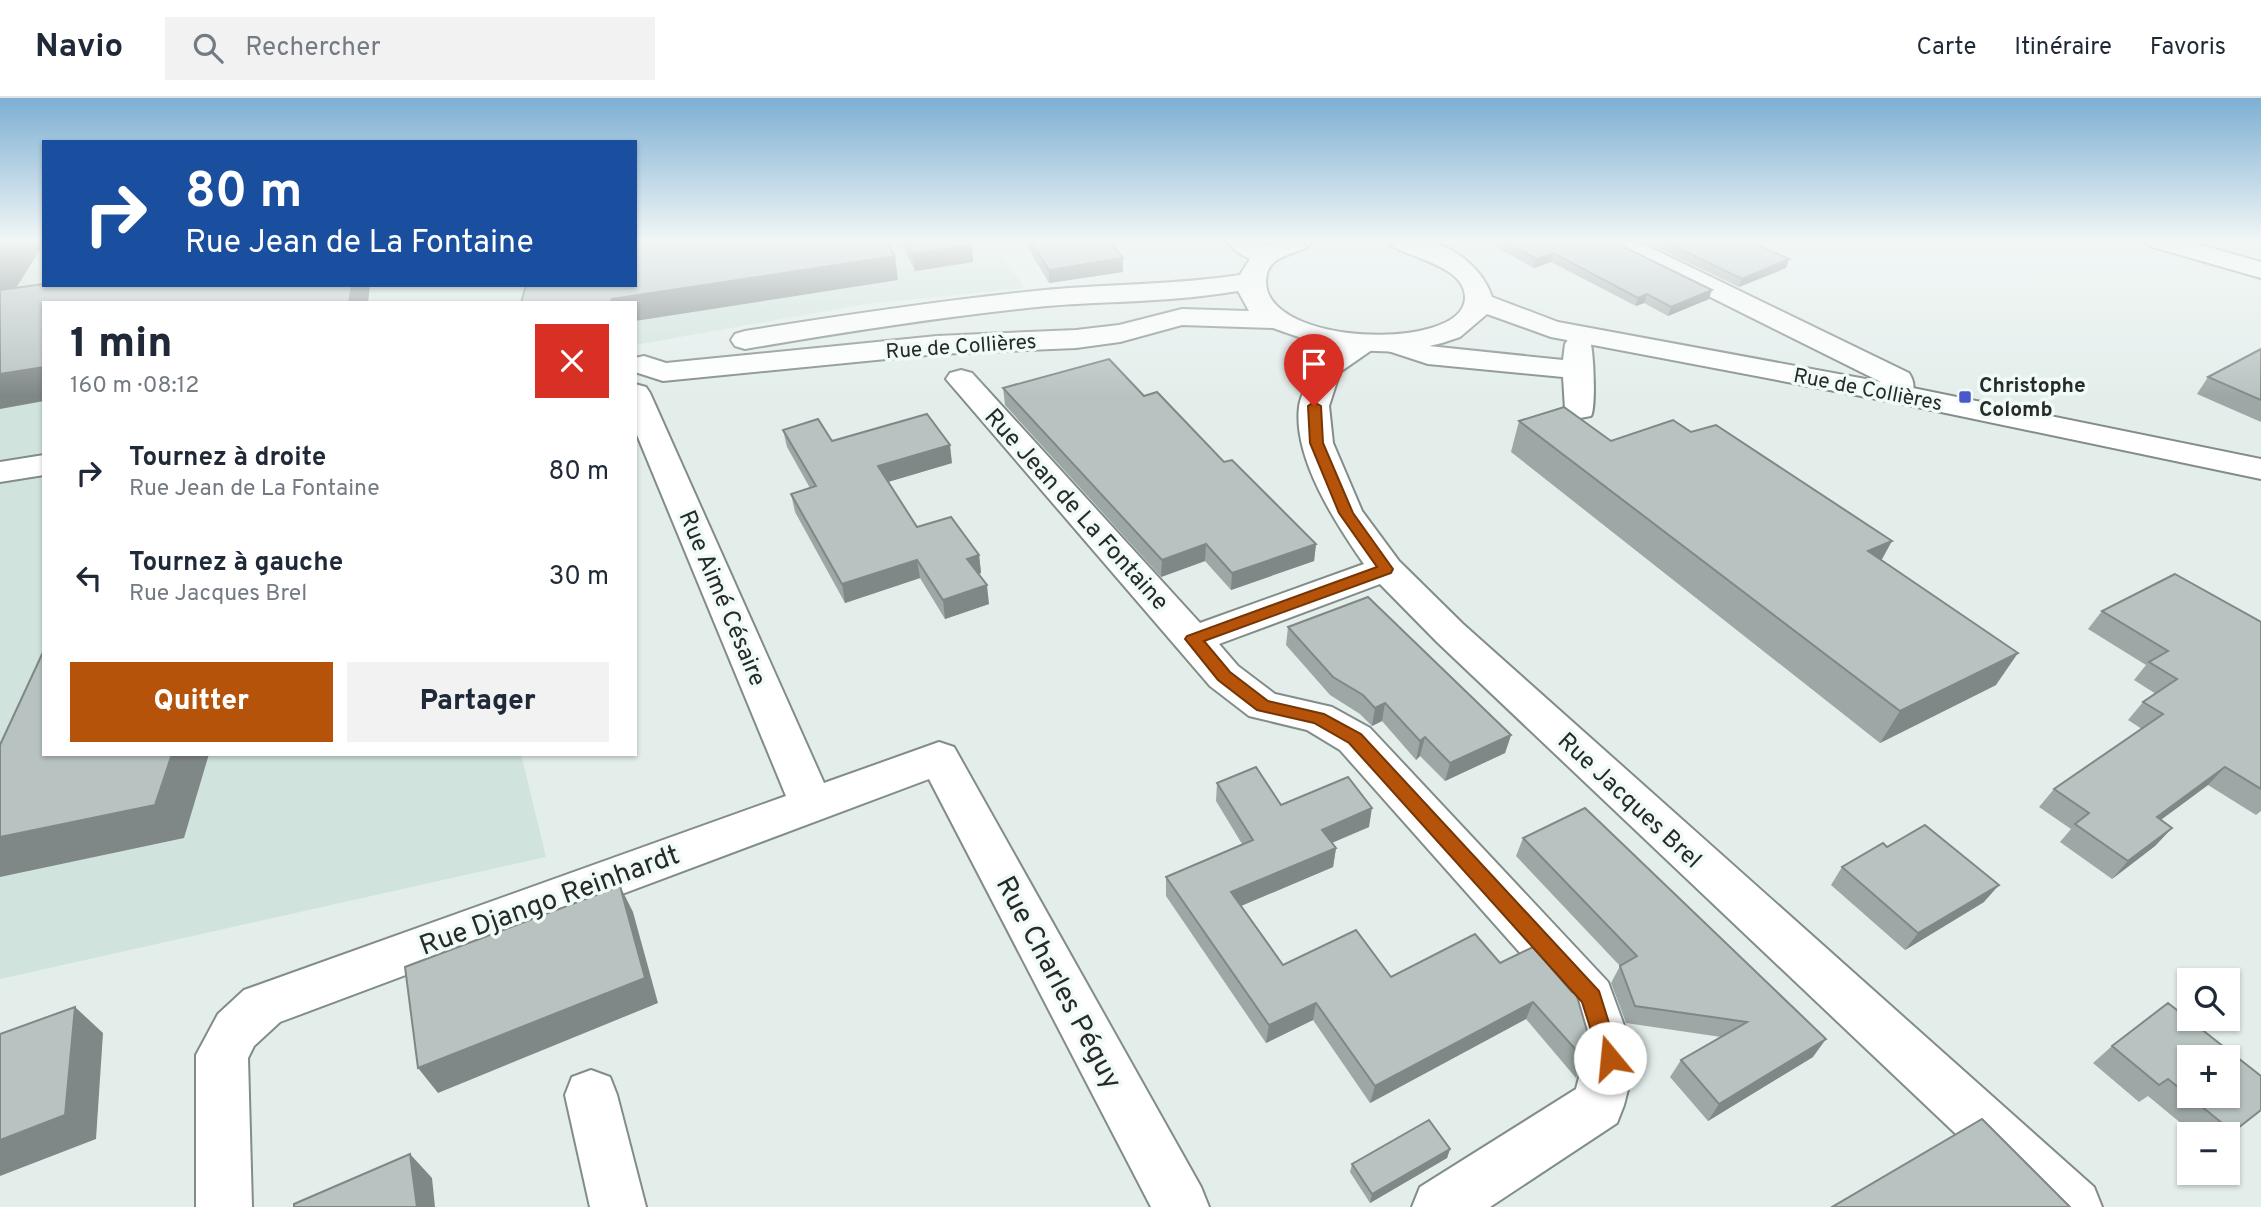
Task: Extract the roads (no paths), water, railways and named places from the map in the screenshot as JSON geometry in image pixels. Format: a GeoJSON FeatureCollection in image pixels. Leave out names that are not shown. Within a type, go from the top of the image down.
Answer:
{"type":"FeatureCollection","features":[{"type":"Feature","properties":{"kind":"street","name":"Rue de Collières"},"geometry":{"type":"LineString","coordinates":[[637,377],[709,346],[908,313],[1048,298],[1154,293]]}},
{"type":"Feature","properties":{"kind":"street"},"geometry":{"type":"LineString","coordinates":[[1252,293],[1259,304],[1278,320],[1312,335],[1428,355],[1577,370]]}},
{"type":"Feature","properties":{"kind":"street"},"geometry":{"type":"LineString","coordinates":[[1376,344],[1434,337],[1457,327],[1473,313],[1477,293]]}},
{"type":"Feature","properties":{"kind":"street"},"geometry":{"type":"LineString","coordinates":[[1722,293],[1898,379],[1898,394]]}},
{"type":"Feature","properties":{"kind":"street","name":"Rue de Collières"},"geometry":{"type":"LineString","coordinates":[[1477,301],[1551,329],[1898,394],[2261,470]]}},
{"type":"Feature","properties":{"kind":"street","name":"Rue de Collières"},"geometry":{"type":"LineString","coordinates":[[637,377],[663,372],[937,345],[1076,339],[1121,332],[1182,317],[1278,320]]}},
{"type":"Feature","properties":{"kind":"street"},"geometry":{"type":"LineString","coordinates":[[1580,334],[1577,370],[1580,408]]}},
{"type":"Feature","properties":{"kind":"street","name":"Rue Jacques Brel"},"geometry":{"type":"LineString","coordinates":[[1376,344],[1327,368],[1314,406],[1317,443],[1346,513],[1386,569],[1460,642],[2074,1207]]}},
{"type":"Feature","properties":{"kind":"street","name":"Rue Aimé Césaire"},"geometry":{"type":"LineString","coordinates":[[637,377],[811,803]]}},
{"type":"Feature","properties":{"kind":"street","name":"Rue Jean de La Fontaine"},"geometry":{"type":"LineString","coordinates":[[961,379],[1224,676],[1263,706],[1318,718],[1355,739],[1591,998],[1610,1058],[1598,1105],[1440,1207]]}},
{"type":"Feature","properties":{"kind":"street"},"geometry":{"type":"LineString","coordinates":[[0,472],[42,465]]}},
{"type":"Feature","properties":{"kind":"street"},"geometry":{"type":"LineString","coordinates":[[1193,639],[1386,569]]}},
{"type":"Feature","properties":{"kind":"street","name":"Rue Django Reinhardt"},"geometry":{"type":"LineString","coordinates":[[224,1207],[222,1055],[236,1030],[262,1006],[939,758]]}},
{"type":"Feature","properties":{"kind":"street","name":"Rue Charles Péguy"},"geometry":{"type":"LineString","coordinates":[[939,758],[1181,1207]]}},
{"type":"Feature","properties":{"kind":"street"},"geometry":{"type":"LineString","coordinates":[[591,1095],[618,1207]]}},
{"type":"Feature","properties":{"kind":"place","name":"Christophe Colomb"},"geometry":{"type":"Point","coordinates":[1965,397]}}]}
